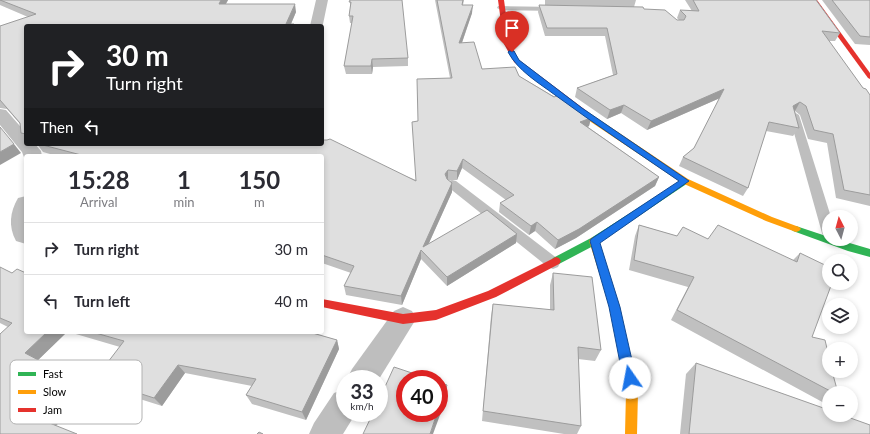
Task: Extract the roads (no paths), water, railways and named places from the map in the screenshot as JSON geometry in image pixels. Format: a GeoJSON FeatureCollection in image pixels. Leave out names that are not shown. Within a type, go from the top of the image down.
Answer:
{"type":"FeatureCollection","features":[{"type":"Feature","properties":{"kind":"street"},"geometry":{"type":"LineString","coordinates":[[317,24],[322,0]]}},
{"type":"Feature","properties":{"kind":"street"},"geometry":{"type":"LineString","coordinates":[[814,0],[870,77]]}},
{"type":"Feature","properties":{"kind":"street"},"geometry":{"type":"LineString","coordinates":[[501,4],[507,44],[516,61],[579,110],[685,181],[769,219],[822,235]]}},
{"type":"Feature","properties":{"kind":"street"},"geometry":{"type":"LineString","coordinates":[[0,114],[24,143]]}},
{"type":"Feature","properties":{"kind":"street"},"geometry":{"type":"LineString","coordinates":[[324,303],[403,319],[436,315],[492,294],[594,241],[685,181]]}},
{"type":"Feature","properties":{"kind":"street"},"geometry":{"type":"LineString","coordinates":[[24,209],[21,218],[24,235]]}},
{"type":"Feature","properties":{"kind":"street"},"geometry":{"type":"LineString","coordinates":[[594,241],[615,307],[632,392],[631,434]]}},
{"type":"Feature","properties":{"kind":"street"},"geometry":{"type":"LineString","coordinates":[[852,246],[870,253]]}},
{"type":"Feature","properties":{"kind":"street"},"geometry":{"type":"LineString","coordinates":[[368,370],[403,319]]}},
{"type":"Feature","properties":{"kind":"street"},"geometry":{"type":"LineString","coordinates":[[325,434],[336,418]]}},
{"type":"Feature","properties":{"kind":"lane"},"geometry":{"type":"LineString","coordinates":[[501,4],[564,9]]}},
{"type":"Feature","properties":{"kind":"lane"},"geometry":{"type":"LineString","coordinates":[[794,115],[822,210]]}},
{"type":"Feature","properties":{"kind":"lane"},"geometry":{"type":"LineString","coordinates":[[452,184],[553,263]]}}]}
